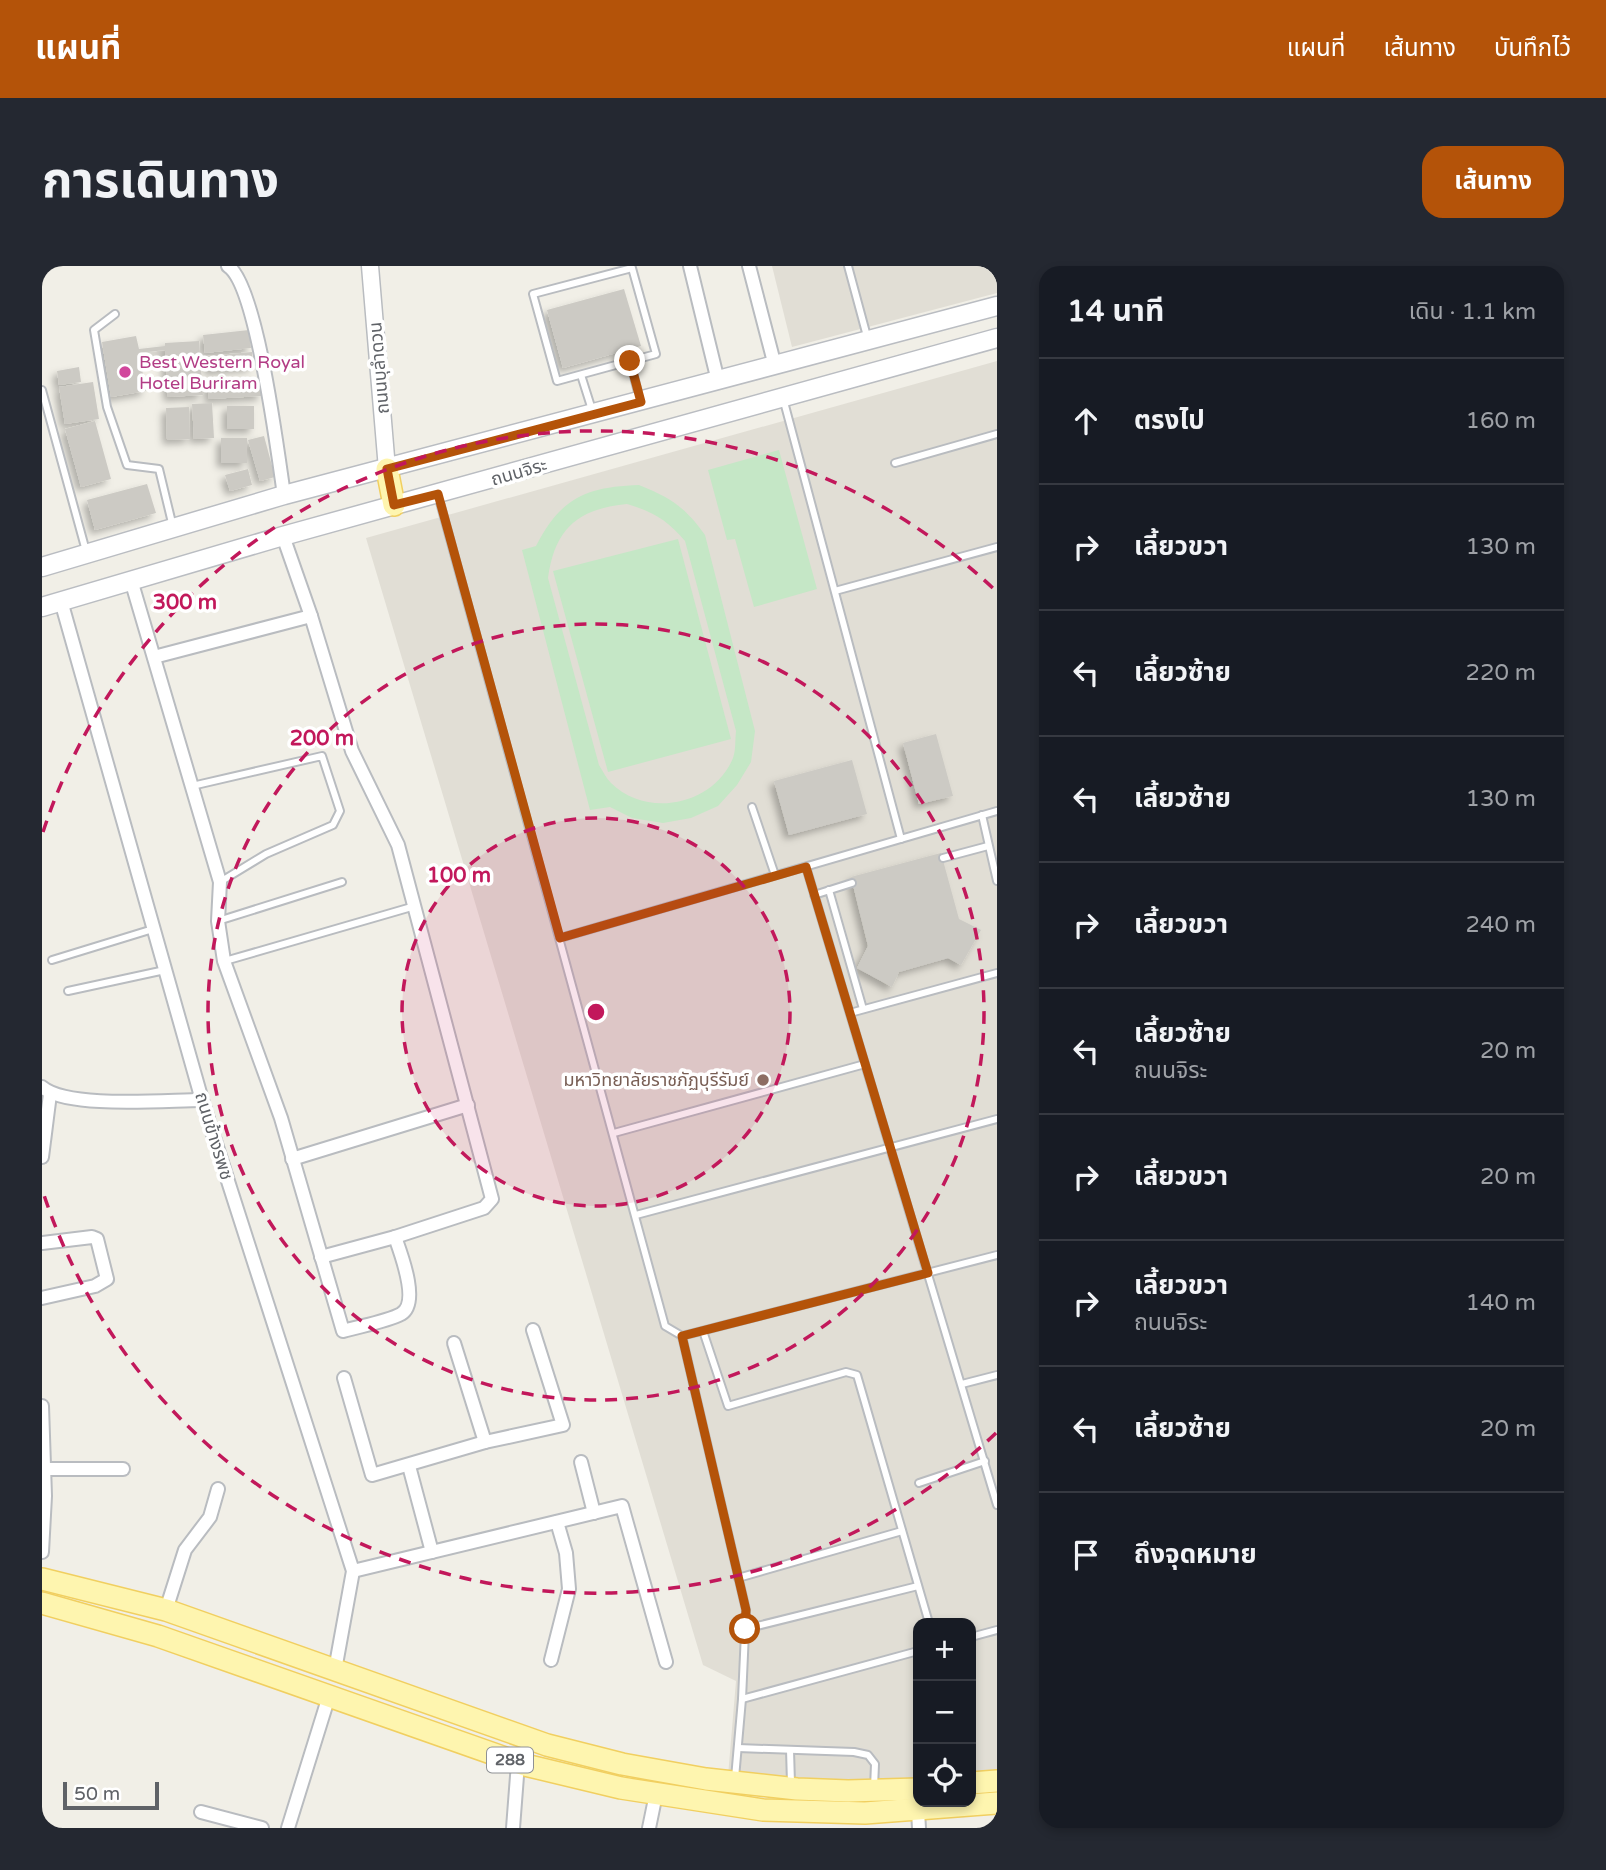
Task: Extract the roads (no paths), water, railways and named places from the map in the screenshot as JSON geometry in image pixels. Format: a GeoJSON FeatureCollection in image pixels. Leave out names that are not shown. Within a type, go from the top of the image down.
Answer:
{"type":"FeatureCollection","features":[{"type":"Feature","properties":{"kind":"main road","name":"ถนนจิระ"},"geometry":{"type":"LineString","coordinates":[[42,567],[284,495],[594,415],[997,306]]}},
{"type":"Feature","properties":{"kind":"main road","name":"ถนนจิระ"},"geometry":{"type":"LineString","coordinates":[[42,607],[283,536],[997,338]]}},
{"type":"Feature","properties":{"kind":"main road"},"geometry":{"type":"LineString","coordinates":[[387,469],[394,505]]}},
{"type":"Feature","properties":{"kind":"main road","name":"288"},"geometry":{"type":"LineString","coordinates":[[42,1579],[166,1610],[547,1745],[622,1764],[791,1788],[913,1788]]}},
{"type":"Feature","properties":{"kind":"main road","name":"288"},"geometry":{"type":"LineString","coordinates":[[42,1603],[158,1636],[518,1763],[621,1788],[763,1810],[809,1820],[865,1814],[918,1819],[997,1803]]}},
{"type":"Feature","properties":{"kind":"main road"},"geometry":{"type":"LineString","coordinates":[[329,1696],[335,1670]]}},
{"type":"Feature","properties":{"kind":"main road"},"geometry":{"type":"LineString","coordinates":[[976,1783],[997,1781]]}},
{"type":"Feature","properties":{"kind":"street"},"geometry":{"type":"LineString","coordinates":[[228,266],[239,278],[263,357],[284,495]]}},
{"type":"Feature","properties":{"kind":"street","name":"ถนนบุลำดวน"},"geometry":{"type":"LineString","coordinates":[[370,266],[387,469]]}},
{"type":"Feature","properties":{"kind":"street"},"geometry":{"type":"LineString","coordinates":[[690,266],[719,381]]}},
{"type":"Feature","properties":{"kind":"street"},"geometry":{"type":"LineString","coordinates":[[749,266],[775,366]]}},
{"type":"Feature","properties":{"kind":"street"},"geometry":{"type":"LineString","coordinates":[[283,536],[311,616],[352,751],[398,845],[492,1199],[484,1208],[395,1237],[321,1257]]}},
{"type":"Feature","properties":{"kind":"street"},"geometry":{"type":"LineString","coordinates":[[131,580],[220,882],[218,921],[224,961],[281,1118],[343,1331],[394,1317],[407,1309],[410,1294],[408,1280],[395,1237]]}},
{"type":"Feature","properties":{"kind":"street","name":"ถนนข้างรพช"},"geometry":{"type":"LineString","coordinates":[[61,601],[202,1100],[353,1571],[335,1670]]}},
{"type":"Feature","properties":{"kind":"street"},"geometry":{"type":"LineString","coordinates":[[154,657],[311,616]]}},
{"type":"Feature","properties":{"kind":"street"},"geometry":{"type":"LineString","coordinates":[[42,1157],[46,1090],[85,1101],[202,1100]]}},
{"type":"Feature","properties":{"kind":"street"},"geometry":{"type":"LineString","coordinates":[[292,1159],[468,1105]]}},
{"type":"Feature","properties":{"kind":"street"},"geometry":{"type":"LineString","coordinates":[[42,1244],[92,1237],[97,1239],[107,1279],[95,1286],[42,1298]]}},
{"type":"Feature","properties":{"kind":"street"},"geometry":{"type":"LineString","coordinates":[[344,1378],[372,1475],[409,1466],[485,1443],[563,1425],[533,1330]]}},
{"type":"Feature","properties":{"kind":"street"},"geometry":{"type":"LineString","coordinates":[[454,1343],[485,1443]]}},
{"type":"Feature","properties":{"kind":"street"},"geometry":{"type":"LineString","coordinates":[[42,1406],[42,1552]]}},
{"type":"Feature","properties":{"kind":"street"},"geometry":{"type":"LineString","coordinates":[[581,1462],[594,1513]]}},
{"type":"Feature","properties":{"kind":"street"},"geometry":{"type":"LineString","coordinates":[[409,1466],[432,1552]]}},
{"type":"Feature","properties":{"kind":"street"},"geometry":{"type":"LineString","coordinates":[[44,1469],[123,1469]]}},
{"type":"Feature","properties":{"kind":"street"},"geometry":{"type":"LineString","coordinates":[[166,1610],[185,1550],[210,1517],[218,1489]]}},
{"type":"Feature","properties":{"kind":"street"},"geometry":{"type":"LineString","coordinates":[[353,1571],[622,1506],[666,1662]]}},
{"type":"Feature","properties":{"kind":"street"},"geometry":{"type":"LineString","coordinates":[[551,1660],[569,1589],[566,1553],[557,1522]]}},
{"type":"Feature","properties":{"kind":"street"},"geometry":{"type":"LineString","coordinates":[[288,1828],[329,1696]]}},
{"type":"Feature","properties":{"kind":"street"},"geometry":{"type":"LineString","coordinates":[[513,1828],[518,1763]]}},
{"type":"Feature","properties":{"kind":"street"},"geometry":{"type":"LineString","coordinates":[[649,1828],[656,1794]]}},
{"type":"Feature","properties":{"kind":"street"},"geometry":{"type":"LineString","coordinates":[[201,1812],[262,1828]]}},
{"type":"Feature","properties":{"kind":"lane"},"geometry":{"type":"LineString","coordinates":[[848,266],[868,341]]}},
{"type":"Feature","properties":{"kind":"lane"},"geometry":{"type":"LineString","coordinates":[[632,268],[656,354],[581,374],[556,381],[533,294],[632,268]]}},
{"type":"Feature","properties":{"kind":"lane"},"geometry":{"type":"LineString","coordinates":[[115,314],[94,330],[107,407],[127,465],[159,469],[173,527]]}},
{"type":"Feature","properties":{"kind":"lane"},"geometry":{"type":"LineString","coordinates":[[630,361],[641,402]]}},
{"type":"Feature","properties":{"kind":"lane"},"geometry":{"type":"LineString","coordinates":[[581,374],[594,415]]}},
{"type":"Feature","properties":{"kind":"lane"},"geometry":{"type":"LineString","coordinates":[[42,390],[86,553]]}},
{"type":"Feature","properties":{"kind":"lane"},"geometry":{"type":"LineString","coordinates":[[783,398],[901,839]]}},
{"type":"Feature","properties":{"kind":"lane"},"geometry":{"type":"LineString","coordinates":[[895,463],[997,434]]}},
{"type":"Feature","properties":{"kind":"lane"},"geometry":{"type":"LineString","coordinates":[[438,494],[665,1326],[682,1336],[997,1255]]}},
{"type":"Feature","properties":{"kind":"lane"},"geometry":{"type":"LineString","coordinates":[[835,591],[997,547]]}},
{"type":"Feature","properties":{"kind":"lane"},"geometry":{"type":"LineString","coordinates":[[192,786],[322,756],[340,811],[333,825],[266,854],[220,882]]}},
{"type":"Feature","properties":{"kind":"lane"},"geometry":{"type":"LineString","coordinates":[[752,807],[775,876]]}},
{"type":"Feature","properties":{"kind":"lane"},"geometry":{"type":"LineString","coordinates":[[560,938],[997,811]]}},
{"type":"Feature","properties":{"kind":"lane"},"geometry":{"type":"LineString","coordinates":[[982,816],[997,881]]}},
{"type":"Feature","properties":{"kind":"lane"},"geometry":{"type":"LineString","coordinates":[[943,858],[988,846]]}},
{"type":"Feature","properties":{"kind":"lane"},"geometry":{"type":"LineString","coordinates":[[806,867],[985,1461],[994,1482],[997,1506]]}},
{"type":"Feature","properties":{"kind":"lane"},"geometry":{"type":"LineString","coordinates":[[218,921],[342,882]]}},
{"type":"Feature","properties":{"kind":"lane"},"geometry":{"type":"LineString","coordinates":[[814,895],[852,883]]}},
{"type":"Feature","properties":{"kind":"lane"},"geometry":{"type":"LineString","coordinates":[[829,890],[863,1009]]}},
{"type":"Feature","properties":{"kind":"lane"},"geometry":{"type":"LineString","coordinates":[[224,961],[415,906]]}},
{"type":"Feature","properties":{"kind":"lane"},"geometry":{"type":"LineString","coordinates":[[52,960],[153,929]]}},
{"type":"Feature","properties":{"kind":"lane"},"geometry":{"type":"LineString","coordinates":[[68,991],[165,971]]}},
{"type":"Feature","properties":{"kind":"lane"},"geometry":{"type":"LineString","coordinates":[[850,1013],[997,973]]}},
{"type":"Feature","properties":{"kind":"lane"},"geometry":{"type":"LineString","coordinates":[[614,1133],[865,1064]]}},
{"type":"Feature","properties":{"kind":"lane"},"geometry":{"type":"LineString","coordinates":[[636,1214],[997,1119]]}},
{"type":"Feature","properties":{"kind":"lane"},"geometry":{"type":"LineString","coordinates":[[704,1331],[728,1406],[846,1372],[857,1375],[928,1618]]}},
{"type":"Feature","properties":{"kind":"lane"},"geometry":{"type":"LineString","coordinates":[[682,1336],[746,1610],[743,1699],[734,1782]]}},
{"type":"Feature","properties":{"kind":"lane"},"geometry":{"type":"LineString","coordinates":[[962,1384],[997,1375]]}},
{"type":"Feature","properties":{"kind":"lane"},"geometry":{"type":"LineString","coordinates":[[919,1483],[985,1461]]}},
{"type":"Feature","properties":{"kind":"lane"},"geometry":{"type":"LineString","coordinates":[[738,1578],[902,1531]]}},
{"type":"Feature","properties":{"kind":"lane"},"geometry":{"type":"LineString","coordinates":[[745,1629],[918,1586]]}},
{"type":"Feature","properties":{"kind":"lane"},"geometry":{"type":"LineString","coordinates":[[976,1636],[997,1630]]}},
{"type":"Feature","properties":{"kind":"lane"},"geometry":{"type":"LineString","coordinates":[[743,1699],[913,1652]]}},
{"type":"Feature","properties":{"kind":"lane"},"geometry":{"type":"LineString","coordinates":[[738,1748],[854,1752],[868,1755],[875,1764],[874,1790]]}},
{"type":"Feature","properties":{"kind":"lane"},"geometry":{"type":"LineString","coordinates":[[790,1750],[791,1788]]}},
{"type":"Feature","properties":{"kind":"place","name":"Best Western Royal Hotel Buriram"},"geometry":{"type":"Point","coordinates":[125,372]}},
{"type":"Feature","properties":{"kind":"place","name":"มหาวิทยาลัยราชภัฏบุรีรัมย์"},"geometry":{"type":"Point","coordinates":[763,1080]}}]}
